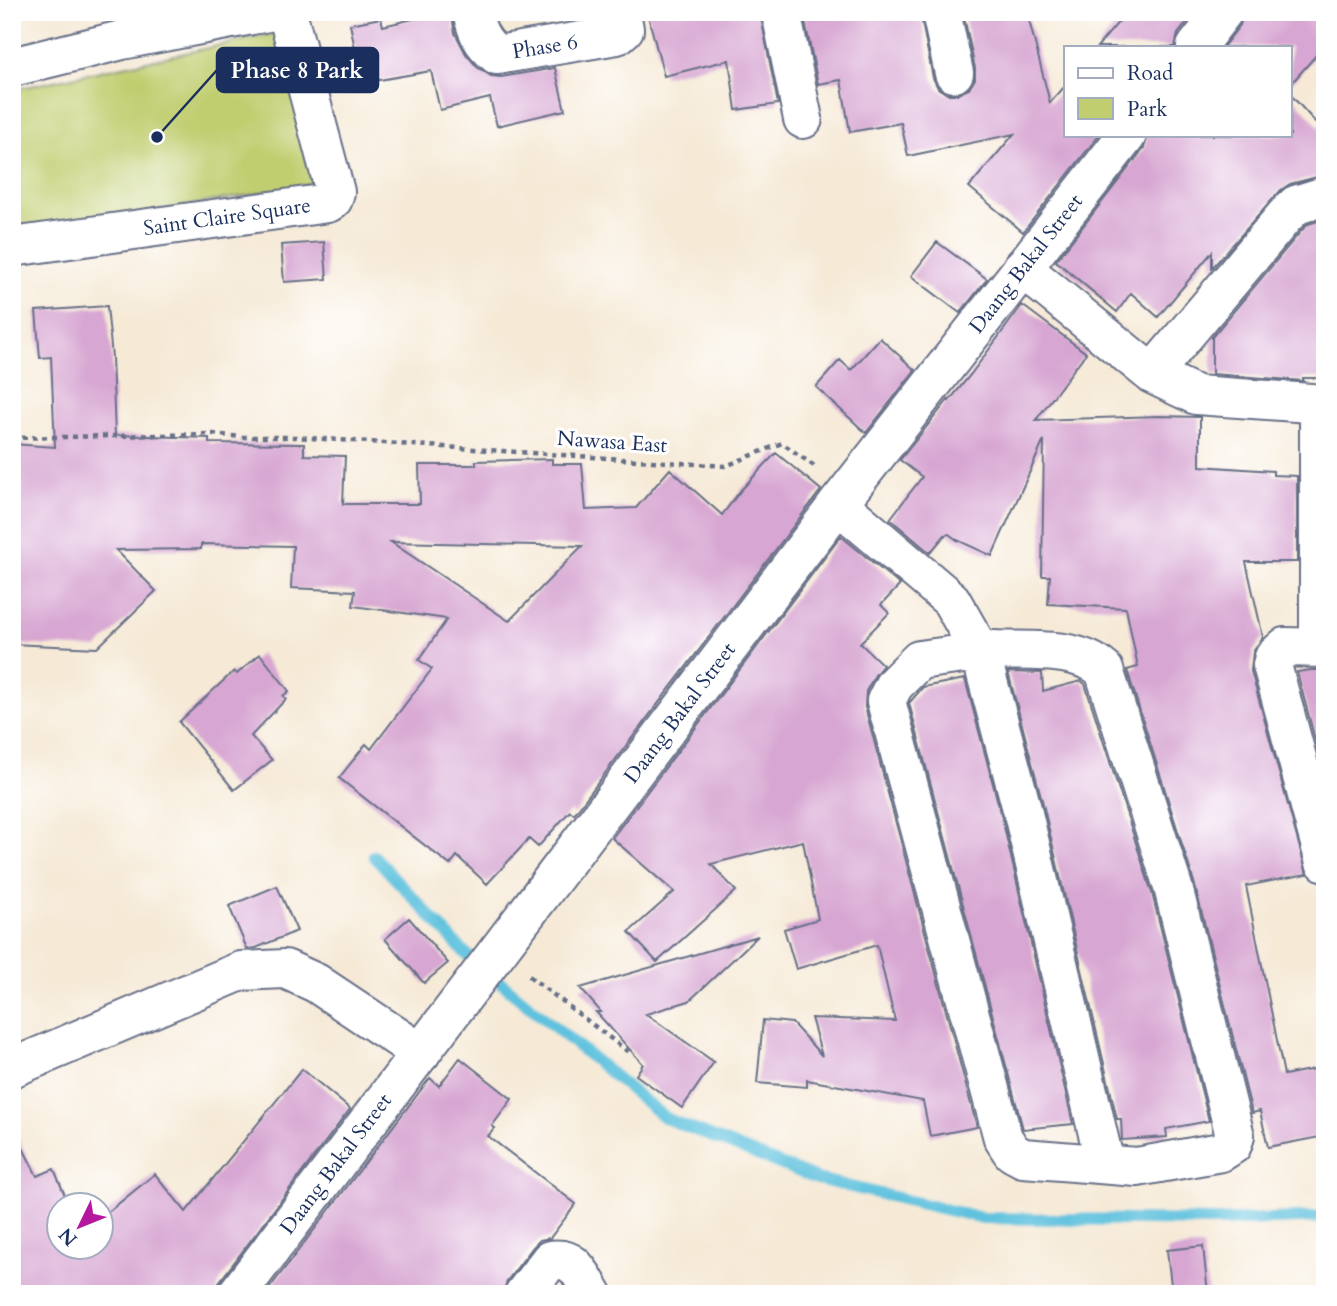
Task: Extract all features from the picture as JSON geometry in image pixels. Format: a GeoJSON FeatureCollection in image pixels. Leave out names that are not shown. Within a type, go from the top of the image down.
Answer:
{"type":"FeatureCollection","features":[{"type":"Feature","properties":{"kind":"street"},"geometry":{"type":"LineString","coordinates":[[12,67],[118,26],[268,12]]}},
{"type":"Feature","properties":{"kind":"street","name":"Saint Claire Square"},"geometry":{"type":"LineString","coordinates":[[12,247],[328,202],[333,199],[335,192],[287,12]]}},
{"type":"Feature","properties":{"kind":"street","name":"Phase 6"},"geometry":{"type":"LineString","coordinates":[[472,12],[477,33],[484,45],[497,55],[617,35],[624,29],[621,12]]}},
{"type":"Feature","properties":{"kind":"street"},"geometry":{"type":"LineString","coordinates":[[781,12],[803,119]]}},
{"type":"Feature","properties":{"kind":"street"},"geometry":{"type":"LineString","coordinates":[[941,12],[954,73]]}},
{"type":"Feature","properties":{"kind":"street"},"geometry":{"type":"LineString","coordinates":[[1197,46],[1223,12]]}},
{"type":"Feature","properties":{"kind":"street","name":"Daang Bakal Street"},"geometry":{"type":"LineString","coordinates":[[237,1294],[844,497],[1126,136]]}},
{"type":"Feature","properties":{"kind":"street"},"geometry":{"type":"LineString","coordinates":[[1152,374],[1285,216],[1296,205],[1325,196]]}},
{"type":"Feature","properties":{"kind":"street"},"geometry":{"type":"LineString","coordinates":[[1022,268],[1152,374],[1196,395],[1322,404],[1322,648],[1285,647],[1274,657],[1272,665],[1325,862]]}},
{"type":"Feature","properties":{"kind":"street"},"geometry":{"type":"LineString","coordinates":[[844,497],[951,600],[980,651],[1022,809],[1105,1164]]}},
{"type":"Feature","properties":{"kind":"street"},"geometry":{"type":"LineString","coordinates":[[980,651],[1061,653],[1092,660],[1104,670],[1173,887],[1235,1136],[1232,1145],[1221,1152],[1136,1167],[1023,1158],[1012,1152],[1003,1138],[886,701],[894,685],[919,660],[980,651]]}},
{"type":"Feature","properties":{"kind":"street"},"geometry":{"type":"LineString","coordinates":[[12,1068],[241,971],[285,969],[316,983],[421,1053]]}},
{"type":"Feature","properties":{"kind":"street"},"geometry":{"type":"LineString","coordinates":[[524,1294],[550,1260],[562,1258],[572,1262],[593,1294]]}},
{"type":"Feature","properties":{"kind":"path","name":"Nawasa East"},"geometry":{"type":"LineString","coordinates":[[12,438],[213,434],[726,466],[782,443],[844,497]]}},
{"type":"Feature","properties":{"kind":"path"},"geometry":{"type":"LineString","coordinates":[[495,956],[631,1054]]}},
{"type":"Feature","properties":{"kind":"green space"},"geometry":{"type":"Polygon","coordinates":[[[282,32],[312,184],[18,235],[12,218],[12,90],[282,32]]]}},
{"type":"Feature","properties":{"kind":"building"},"geometry":{"type":"Polygon","coordinates":[[[451,12],[455,33],[466,54],[477,67],[491,76],[501,77],[555,68],[565,110],[497,126],[490,98],[440,110],[431,71],[362,83],[350,24],[381,18],[383,26],[451,12]]]}},
{"type":"Feature","properties":{"kind":"building"},"geometry":{"type":"Polygon","coordinates":[[[647,12],[760,12],[778,104],[736,110],[729,60],[664,76],[647,12]]]}},
{"type":"Feature","properties":{"kind":"building"},"geometry":{"type":"Polygon","coordinates":[[[803,12],[920,12],[933,78],[938,88],[947,94],[958,94],[969,89],[975,79],[963,12],[1027,12],[1050,103],[1064,87],[1064,136],[1098,136],[1023,232],[969,187],[1014,134],[908,156],[901,123],[850,132],[841,80],[818,84],[803,12]]]}},
{"type":"Feature","properties":{"kind":"building"},"geometry":{"type":"Polygon","coordinates":[[[1127,12],[1195,12],[1178,34],[1175,46],[1098,46],[1127,12]]]}},
{"type":"Feature","properties":{"kind":"building"},"geometry":{"type":"Polygon","coordinates":[[[1244,12],[1325,12],[1325,45],[1292,83],[1292,46],[1224,46],[1240,25],[1244,12]]]}},
{"type":"Feature","properties":{"kind":"building"},"geometry":{"type":"Polygon","coordinates":[[[1292,96],[1325,133],[1325,175],[1290,184],[1281,190],[1212,268],[1212,252],[1158,317],[1131,293],[1117,312],[1056,261],[1144,148],[1148,136],[1292,136],[1292,96]]]}},
{"type":"Feature","properties":{"kind":"building"},"geometry":{"type":"Polygon","coordinates":[[[1325,219],[1325,378],[1303,378],[1303,381],[1212,374],[1212,337],[1301,231],[1308,224],[1325,219]]]}},
{"type":"Feature","properties":{"kind":"building"},"geometry":{"type":"Polygon","coordinates":[[[324,242],[327,279],[284,282],[281,245],[324,242]]]}},
{"type":"Feature","properties":{"kind":"building"},"geometry":{"type":"Polygon","coordinates":[[[937,242],[987,279],[960,313],[911,276],[937,242]]]}},
{"type":"Feature","properties":{"kind":"building"},"geometry":{"type":"Polygon","coordinates":[[[1022,305],[1086,353],[1036,420],[1200,417],[1200,466],[1273,471],[1273,475],[1297,476],[1297,562],[1246,562],[1263,637],[1253,652],[1251,671],[1307,874],[1246,886],[1284,1075],[1325,1067],[1325,1136],[1268,1147],[1260,1111],[1252,1113],[1194,882],[1127,670],[1138,667],[1126,608],[1048,604],[1050,576],[1042,576],[1044,440],[992,556],[949,534],[945,535],[930,553],[890,519],[922,477],[900,460],[971,374],[1022,305]]]}},
{"type":"Feature","properties":{"kind":"building"},"geometry":{"type":"Polygon","coordinates":[[[107,306],[115,435],[209,438],[209,443],[304,444],[304,455],[345,456],[343,504],[420,504],[419,465],[476,465],[476,461],[552,459],[552,464],[582,464],[586,510],[636,508],[670,469],[722,515],[776,453],[821,490],[574,814],[570,811],[538,847],[529,839],[487,884],[457,856],[450,865],[339,778],[366,744],[371,749],[432,669],[419,660],[447,619],[353,606],[355,591],[291,588],[293,546],[201,544],[201,549],[116,550],[156,591],[97,648],[12,644],[12,444],[55,447],[51,357],[40,358],[36,311],[107,306]],[[391,542],[509,621],[582,546],[391,542]]]}},
{"type":"Feature","properties":{"kind":"building"},"geometry":{"type":"Polygon","coordinates":[[[880,338],[915,370],[866,433],[816,387],[840,360],[851,370],[880,338]]]}},
{"type":"Feature","properties":{"kind":"building"},"geometry":{"type":"Polygon","coordinates":[[[841,536],[900,585],[881,605],[889,613],[860,643],[883,665],[866,691],[865,707],[977,1127],[930,1136],[923,1101],[807,1080],[807,1087],[757,1083],[763,1020],[792,1023],[822,1056],[811,1018],[895,1021],[877,945],[796,969],[784,929],[818,919],[803,841],[711,864],[736,891],[657,962],[629,932],[674,892],[612,838],[841,536]]]}},
{"type":"Feature","properties":{"kind":"building"},"geometry":{"type":"Polygon","coordinates":[[[260,654],[289,691],[283,696],[286,699],[251,736],[272,760],[234,790],[179,722],[234,671],[237,674],[260,654]]]}},
{"type":"Feature","properties":{"kind":"building"},"geometry":{"type":"Polygon","coordinates":[[[1325,670],[1325,777],[1297,672],[1325,670]]]}},
{"type":"Feature","properties":{"kind":"building"},"geometry":{"type":"Polygon","coordinates":[[[1008,672],[1042,673],[1043,691],[1081,681],[1085,684],[1152,893],[1209,1121],[1166,1129],[1167,1137],[1122,1140],[1121,1119],[1117,1119],[1043,804],[1008,672]]]}},
{"type":"Feature","properties":{"kind":"building"},"geometry":{"type":"Polygon","coordinates":[[[965,679],[1001,814],[1073,1124],[1023,1129],[909,703],[923,687],[965,679]]]}},
{"type":"Feature","properties":{"kind":"building"},"geometry":{"type":"Polygon","coordinates":[[[277,886],[297,931],[256,948],[247,949],[229,906],[277,886]]]}},
{"type":"Feature","properties":{"kind":"building"},"geometry":{"type":"Polygon","coordinates":[[[409,918],[448,963],[424,983],[385,939],[409,918]]]}},
{"type":"Feature","properties":{"kind":"building"},"geometry":{"type":"Polygon","coordinates":[[[758,936],[689,1001],[646,1014],[714,1062],[682,1108],[636,1075],[643,1064],[596,1012],[601,1012],[580,988],[758,936]]]}},
{"type":"Feature","properties":{"kind":"building"},"geometry":{"type":"Polygon","coordinates":[[[460,1058],[512,1099],[488,1136],[576,1204],[550,1238],[540,1240],[533,1247],[507,1281],[503,1294],[265,1294],[430,1078],[439,1086],[460,1058]]]}},
{"type":"Feature","properties":{"kind":"building"},"geometry":{"type":"Polygon","coordinates":[[[302,1069],[350,1109],[220,1281],[216,1294],[12,1294],[12,1126],[37,1176],[54,1169],[63,1190],[46,1190],[46,1260],[116,1260],[116,1206],[155,1174],[186,1212],[302,1069]]]}},
{"type":"Feature","properties":{"kind":"building"},"geometry":{"type":"Polygon","coordinates":[[[1203,1246],[1208,1294],[1172,1294],[1167,1250],[1203,1246]]]}},
{"type":"Feature","properties":{"kind":"waterway"},"geometry":{"type":"LineString","coordinates":[[374,856],[464,952],[665,1118],[817,1179],[982,1218],[1219,1221],[1325,1217]]}},
{"type":"Feature","properties":{"kind":"place","name":"Phase 8 Park"},"geometry":{"type":"Point","coordinates":[157,137]}}]}
